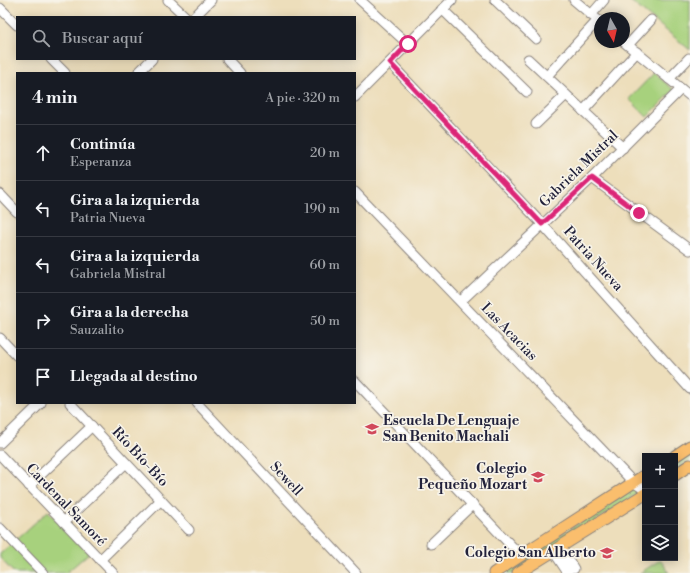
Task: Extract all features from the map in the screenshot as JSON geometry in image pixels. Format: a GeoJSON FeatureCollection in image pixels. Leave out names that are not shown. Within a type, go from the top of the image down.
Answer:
{"type":"FeatureCollection","features":[{"type":"Feature","properties":{"kind":"main road"},"geometry":{"type":"LineString","coordinates":[[678,454],[690,446]]}},
{"type":"Feature","properties":{"kind":"main road"},"geometry":{"type":"LineString","coordinates":[[678,473],[690,466]]}},
{"type":"Feature","properties":{"kind":"main road"},"geometry":{"type":"LineString","coordinates":[[494,573],[642,477]]}},
{"type":"Feature","properties":{"kind":"main road"},"geometry":{"type":"LineString","coordinates":[[518,573],[558,550],[642,496]]}},
{"type":"Feature","properties":{"kind":"street"},"geometry":{"type":"LineString","coordinates":[[168,0],[185,16]]}},
{"type":"Feature","properties":{"kind":"street"},"geometry":{"type":"LineString","coordinates":[[195,16],[210,0]]}},
{"type":"Feature","properties":{"kind":"street"},"geometry":{"type":"LineString","coordinates":[[360,0],[408,44]]}},
{"type":"Feature","properties":{"kind":"street"},"geometry":{"type":"LineString","coordinates":[[356,96],[452,0]]}},
{"type":"Feature","properties":{"kind":"street"},"geometry":{"type":"LineString","coordinates":[[495,0],[536,39]]}},
{"type":"Feature","properties":{"kind":"street"},"geometry":{"type":"LineString","coordinates":[[574,0],[594,17]]}},
{"type":"Feature","properties":{"kind":"street"},"geometry":{"type":"LineString","coordinates":[[600,12],[604,0]]}},
{"type":"Feature","properties":{"kind":"street"},"geometry":{"type":"LineString","coordinates":[[0,8],[16,24]]}},
{"type":"Feature","properties":{"kind":"street"},"geometry":{"type":"LineString","coordinates":[[442,9],[526,92]]}},
{"type":"Feature","properties":{"kind":"street"},"geometry":{"type":"LineString","coordinates":[[630,39],[650,20]]}},
{"type":"Feature","properties":{"kind":"street"},"geometry":{"type":"LineString","coordinates":[[547,76],[594,22]]}},
{"type":"Feature","properties":{"kind":"street"},"geometry":{"type":"LineString","coordinates":[[630,46],[690,96]]}},
{"type":"Feature","properties":{"kind":"street"},"geometry":{"type":"LineString","coordinates":[[584,111],[637,52]]}},
{"type":"Feature","properties":{"kind":"street"},"geometry":{"type":"LineString","coordinates":[[669,79],[689,58]]}},
{"type":"Feature","properties":{"kind":"street"},"geometry":{"type":"LineString","coordinates":[[528,59],[623,148]]}},
{"type":"Feature","properties":{"kind":"street"},"geometry":{"type":"LineString","coordinates":[[52,60],[64,72]]}},
{"type":"Feature","properties":{"kind":"street"},"geometry":{"type":"LineString","coordinates":[[139,72],[151,60]]}},
{"type":"Feature","properties":{"kind":"street"},"geometry":{"type":"LineString","coordinates":[[227,60],[239,72]]}},
{"type":"Feature","properties":{"kind":"street","name":"Patria Nueva"},"geometry":{"type":"LineString","coordinates":[[390,63],[542,224],[690,389]]}},
{"type":"Feature","properties":{"kind":"street","name":"Gabriela Mistral"},"geometry":{"type":"LineString","coordinates":[[461,301],[592,178],[681,89]]}},
{"type":"Feature","properties":{"kind":"street"},"geometry":{"type":"LineString","coordinates":[[536,124],[566,94]]}},
{"type":"Feature","properties":{"kind":"street"},"geometry":{"type":"LineString","coordinates":[[592,178],[690,250]]}},
{"type":"Feature","properties":{"kind":"street","name":"Las Acacias"},"geometry":{"type":"LineString","coordinates":[[356,193],[633,482],[644,489]]}},
{"type":"Feature","properties":{"kind":"street"},"geometry":{"type":"LineString","coordinates":[[0,194],[16,211]]}},
{"type":"Feature","properties":{"kind":"street"},"geometry":{"type":"LineString","coordinates":[[0,338],[16,355]]}},
{"type":"Feature","properties":{"kind":"street"},"geometry":{"type":"LineString","coordinates":[[356,382],[521,556]]}},
{"type":"Feature","properties":{"kind":"street"},"geometry":{"type":"LineString","coordinates":[[0,443],[40,404]]}},
{"type":"Feature","properties":{"kind":"street","name":"Río Bío-Bío"},"geometry":{"type":"LineString","coordinates":[[71,404],[189,530]]}},
{"type":"Feature","properties":{"kind":"street","name":"Sewell"},"geometry":{"type":"LineString","coordinates":[[198,404],[356,573]]}},
{"type":"Feature","properties":{"kind":"street"},"geometry":{"type":"LineString","coordinates":[[29,486],[92,426]]}},
{"type":"Feature","properties":{"kind":"street","name":"Cardenal Samoré"},"geometry":{"type":"LineString","coordinates":[[0,455],[113,573]]}},
{"type":"Feature","properties":{"kind":"street"},"geometry":{"type":"LineString","coordinates":[[64,522],[126,463]]}},
{"type":"Feature","properties":{"kind":"street"},"geometry":{"type":"LineString","coordinates":[[100,560],[161,500]]}},
{"type":"Feature","properties":{"kind":"street"},"geometry":{"type":"LineString","coordinates":[[431,544],[473,504]]}},
{"type":"Feature","properties":{"kind":"street"},"geometry":{"type":"LineString","coordinates":[[0,528],[43,573]]}},
{"type":"Feature","properties":{"kind":"street"},"geometry":{"type":"LineString","coordinates":[[558,550],[571,571]]}},
{"type":"Feature","properties":{"kind":"green space"},"geometry":{"type":"Polygon","coordinates":[[[629,0],[690,0],[690,50],[633,3],[629,0]]]}},
{"type":"Feature","properties":{"kind":"green space"},"geometry":{"type":"Polygon","coordinates":[[[654,73],[674,90],[647,117],[629,99],[654,73]]]}},
{"type":"Feature","properties":{"kind":"green space"},"geometry":{"type":"Polygon","coordinates":[[[690,451],[690,460],[678,468],[678,459],[690,451]]]}},
{"type":"Feature","properties":{"kind":"green space"},"geometry":{"type":"Polygon","coordinates":[[[634,488],[638,493],[515,573],[508,573],[508,569],[634,488]]]}},
{"type":"Feature","properties":{"kind":"green space"},"geometry":{"type":"Polygon","coordinates":[[[48,511],[89,553],[66,573],[14,573],[0,558],[0,554],[48,511]]]}},
{"type":"Feature","properties":{"kind":"green space"},"geometry":{"type":"Polygon","coordinates":[[[658,561],[662,561],[669,573],[640,573],[658,561]]]}},
{"type":"Feature","properties":{"kind":"place","name":"Escuela De Lenguaje San Benito Machali"},"geometry":{"type":"Point","coordinates":[372,429]}},
{"type":"Feature","properties":{"kind":"place","name":"Colegio Pequeño Mozart"},"geometry":{"type":"Point","coordinates":[538,477]}},
{"type":"Feature","properties":{"kind":"place","name":"Colegio San Alberto"},"geometry":{"type":"Point","coordinates":[607,553]}},
{"type":"Feature","properties":{"kind":"route"},"geometry":{"type":"LineString","coordinates":[[408,44],[390,63],[542,224],[592,178],[639,213]]}}]}
